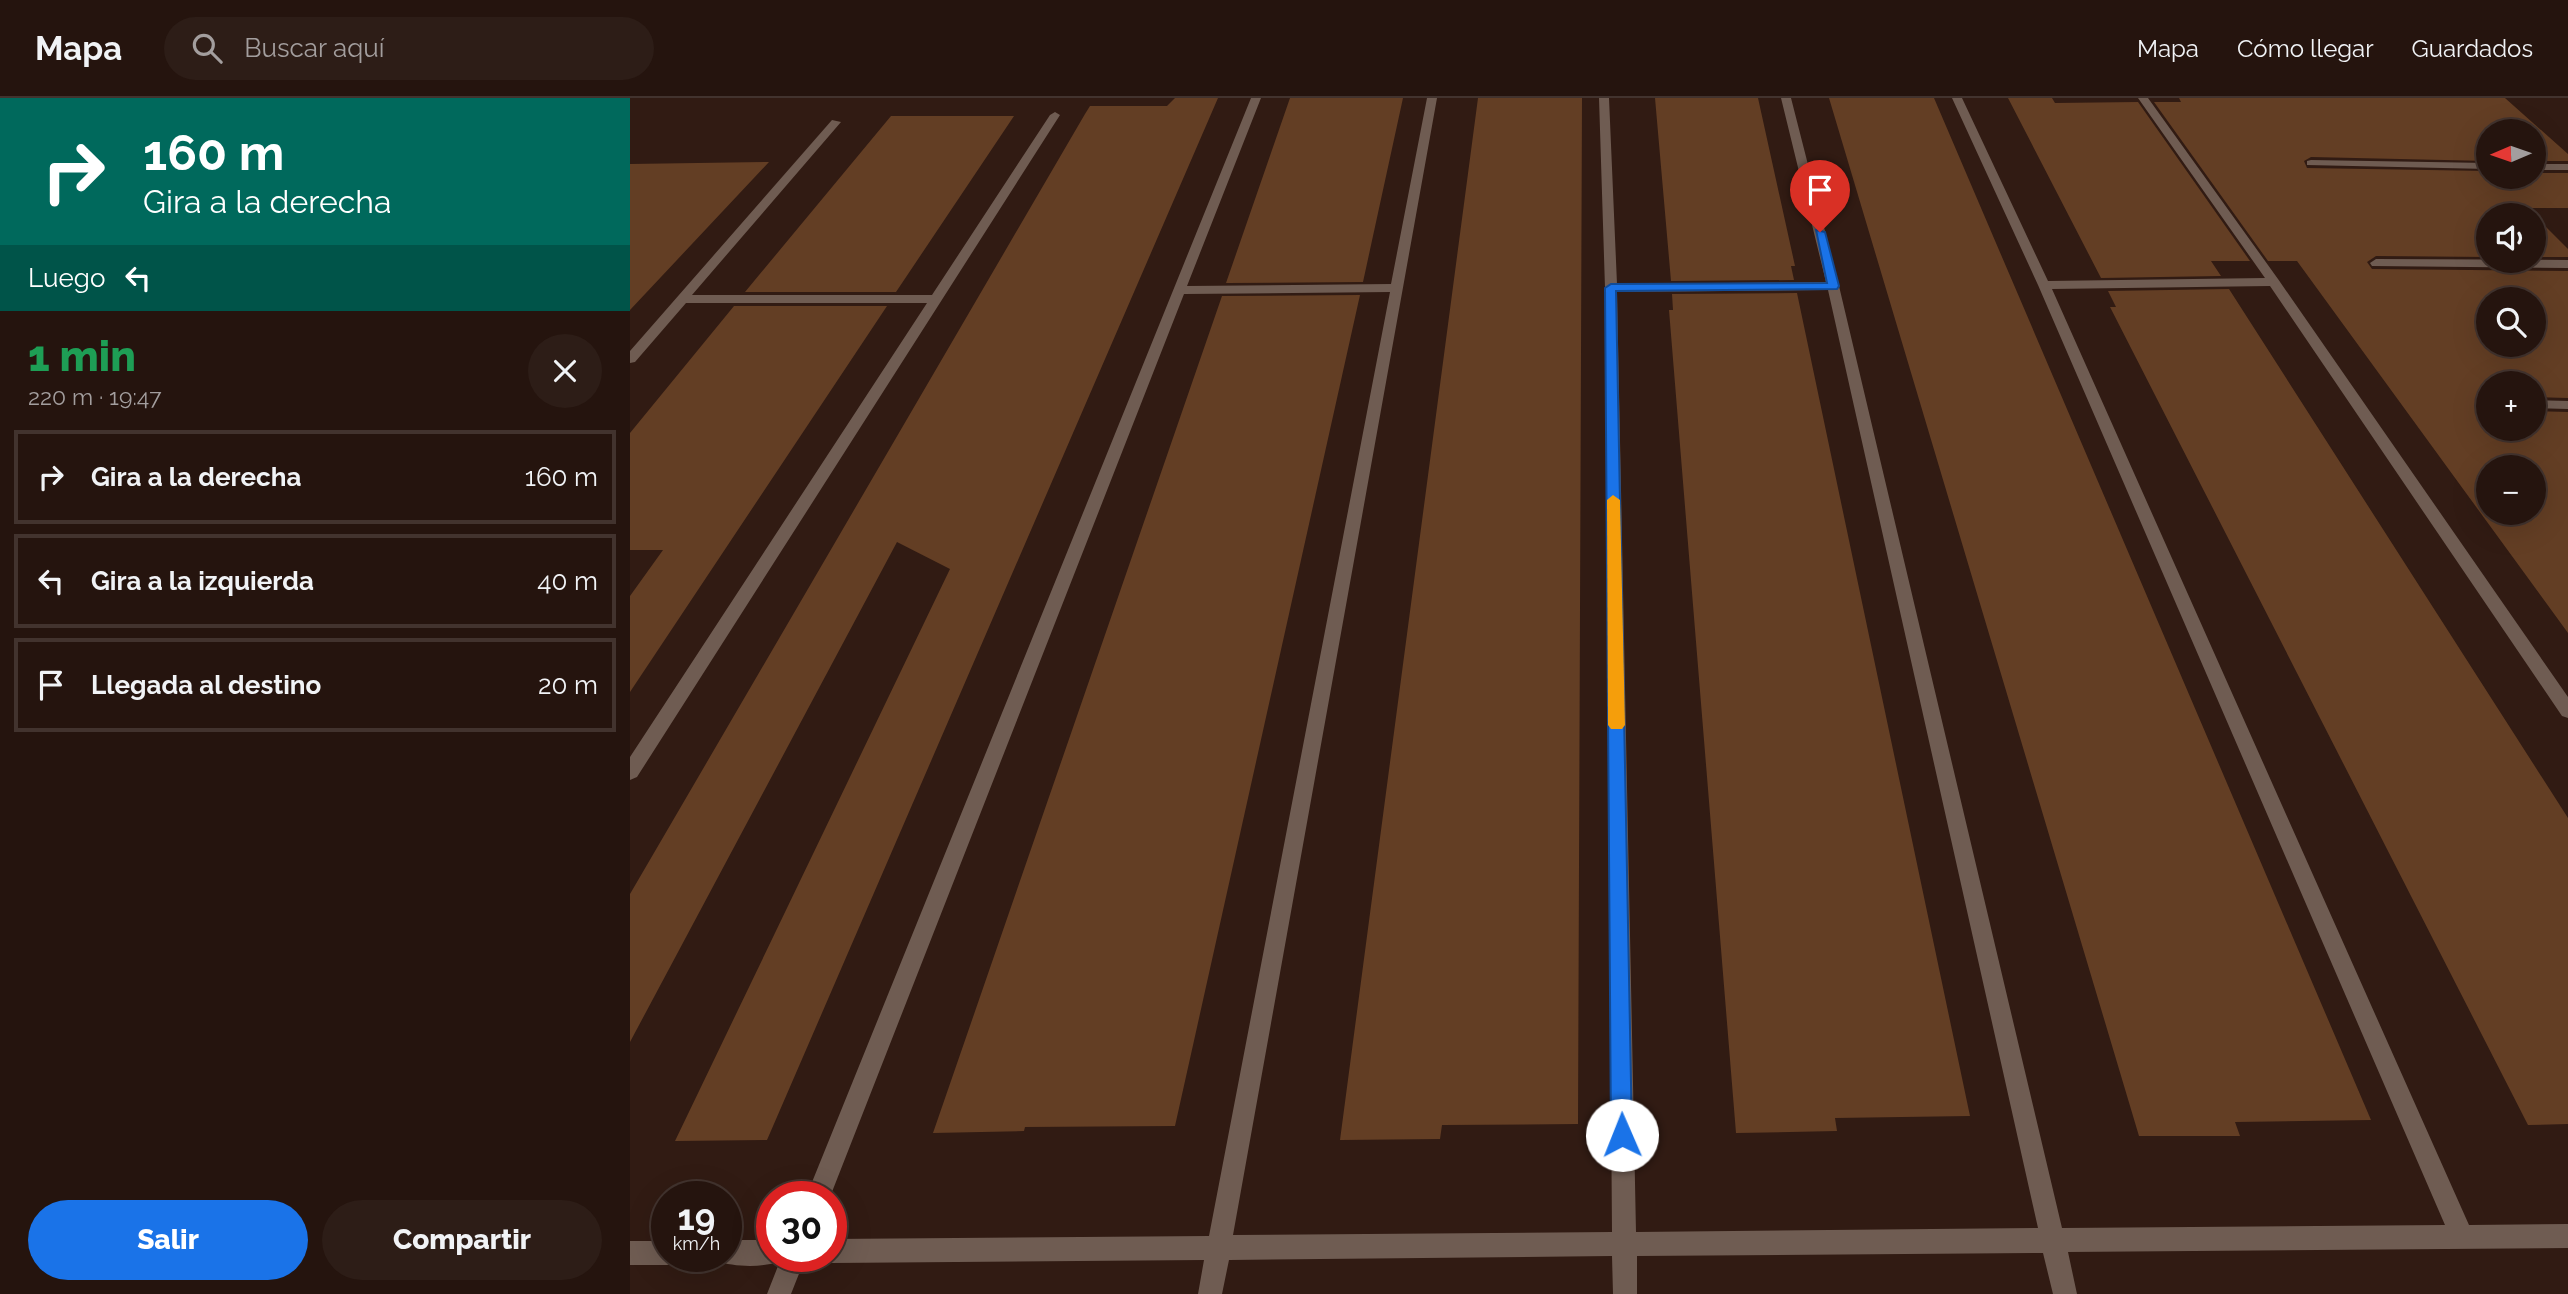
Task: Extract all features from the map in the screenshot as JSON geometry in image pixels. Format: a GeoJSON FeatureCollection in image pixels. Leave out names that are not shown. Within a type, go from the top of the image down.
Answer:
{"type":"FeatureCollection","features":[{"type":"Feature","properties":{"kind":"street"},"geometry":{"type":"LineString","coordinates":[[824,1181],[1255,98]]}},
{"type":"Feature","properties":{"kind":"street"},"geometry":{"type":"LineString","coordinates":[[1210,1294],[1432,98]]}},
{"type":"Feature","properties":{"kind":"street"},"geometry":{"type":"LineString","coordinates":[[1604,98],[1611,288],[1625,1294]]}},
{"type":"Feature","properties":{"kind":"street"},"geometry":{"type":"LineString","coordinates":[[1786,98],[1833,286],[2065,1294]]}},
{"type":"Feature","properties":{"kind":"street"},"geometry":{"type":"LineString","coordinates":[[1957,98],[2044,285],[2462,1237]]}},
{"type":"Feature","properties":{"kind":"street"},"geometry":{"type":"LineString","coordinates":[[2143,98],[2274,282],[2568,711]]}},
{"type":"Feature","properties":{"kind":"street"},"geometry":{"type":"LineString","coordinates":[[630,772],[1055,115]]}},
{"type":"Feature","properties":{"kind":"street"},"geometry":{"type":"LineString","coordinates":[[630,359],[836,122]]}},
{"type":"Feature","properties":{"kind":"street"},"geometry":{"type":"LineString","coordinates":[[2311,163],[2476,166]]}},
{"type":"Feature","properties":{"kind":"street"},"geometry":{"type":"LineString","coordinates":[[2546,166],[2568,167]]}},
{"type":"Feature","properties":{"kind":"street"},"geometry":{"type":"LineString","coordinates":[[2376,263],[2568,264]]}},
{"type":"Feature","properties":{"kind":"street"},"geometry":{"type":"LineString","coordinates":[[2044,285],[2274,282]]}},
{"type":"Feature","properties":{"kind":"street"},"geometry":{"type":"LineString","coordinates":[[1611,288],[1833,286]]}},
{"type":"Feature","properties":{"kind":"street"},"geometry":{"type":"LineString","coordinates":[[1180,290],[1397,288]]}},
{"type":"Feature","properties":{"kind":"street"},"geometry":{"type":"LineString","coordinates":[[682,299],[936,299]]}},
{"type":"Feature","properties":{"kind":"street"},"geometry":{"type":"LineString","coordinates":[[2546,404],[2568,405]]}},
{"type":"Feature","properties":{"kind":"street"},"geometry":{"type":"LineString","coordinates":[[847,1251],[2568,1236]]}},
{"type":"Feature","properties":{"kind":"street"},"geometry":{"type":"LineString","coordinates":[[630,1253],[651,1253]]}},
{"type":"Feature","properties":{"kind":"street"},"geometry":{"type":"LineString","coordinates":[[779,1294],[788,1272]]}},
{"type":"Feature","properties":{"kind":"building"},"geometry":{"type":"Polygon","coordinates":[[[1175,98],[1218,98],[767,1140],[675,1141],[950,569],[897,542],[630,1042],[630,894],[1090,106],[1167,106],[1175,98]]]}},
{"type":"Feature","properties":{"kind":"building"},"geometry":{"type":"Polygon","coordinates":[[[1290,98],[1403,98],[1363,282],[1226,283],[1290,98]]]}},
{"type":"Feature","properties":{"kind":"building"},"geometry":{"type":"Polygon","coordinates":[[[1478,98],[1582,98],[1578,1124],[1442,1125],[1440,1139],[1340,1140],[1478,98]]]}},
{"type":"Feature","properties":{"kind":"building"},"geometry":{"type":"Polygon","coordinates":[[[1655,98],[1758,98],[1795,266],[1791,266],[1794,280],[1671,281],[1655,98]]]}},
{"type":"Feature","properties":{"kind":"building"},"geometry":{"type":"Polygon","coordinates":[[[1829,98],[1934,98],[2371,1120],[2235,1122],[2240,1136],[2139,1136],[1829,98]]]}},
{"type":"Feature","properties":{"kind":"building"},"geometry":{"type":"Polygon","coordinates":[[[2008,98],[2052,98],[2055,103],[2138,102],[2250,261],[2211,261],[2221,276],[2101,278],[2008,98]]]}},
{"type":"Feature","properties":{"kind":"building"},"geometry":{"type":"Polygon","coordinates":[[[2179,98],[2505,98],[2529,119],[2476,119],[2476,161],[2311,157],[2304,161],[2307,168],[2476,171],[2476,189],[2546,189],[2546,173],[2568,173],[2568,208],[2546,208],[2546,203],[2476,203],[2476,257],[2376,256],[2367,262],[2372,269],[2476,270],[2476,273],[2568,271],[2568,398],[2546,397],[2546,371],[2476,371],[2476,441],[2546,441],[2546,411],[2568,412],[2568,633],[2489,525],[2546,525],[2546,455],[2476,455],[2476,507],[2297,261],[2268,261],[2154,102],[2181,102],[2179,98]]]}},
{"type":"Feature","properties":{"kind":"building"},"geometry":{"type":"Polygon","coordinates":[[[891,116],[1014,116],[896,292],[745,292],[891,116]]]}},
{"type":"Feature","properties":{"kind":"building"},"geometry":{"type":"Polygon","coordinates":[[[2546,134],[2568,154],[2568,161],[2546,161],[2546,134]]]}},
{"type":"Feature","properties":{"kind":"building"},"geometry":{"type":"Polygon","coordinates":[[[769,162],[630,310],[630,164],[769,162]]]}},
{"type":"Feature","properties":{"kind":"building"},"geometry":{"type":"Polygon","coordinates":[[[2546,227],[2568,249],[2568,257],[2546,257],[2546,227]]]}},
{"type":"Feature","properties":{"kind":"building"},"geometry":{"type":"Polygon","coordinates":[[[2229,289],[2568,818],[2568,1124],[2528,1125],[2110,307],[2116,307],[2108,291],[2229,289]]]}},
{"type":"Feature","properties":{"kind":"building"},"geometry":{"type":"Polygon","coordinates":[[[1797,293],[1970,1116],[1835,1118],[1837,1131],[1736,1133],[1669,310],[1673,310],[1672,294],[1797,293]]]}},
{"type":"Feature","properties":{"kind":"building"},"geometry":{"type":"Polygon","coordinates":[[[1360,295],[1175,1126],[1025,1127],[1024,1131],[933,1133],[1222,296],[1360,295]]]}},
{"type":"Feature","properties":{"kind":"building"},"geometry":{"type":"Polygon","coordinates":[[[734,306],[887,306],[630,692],[630,596],[663,550],[630,550],[630,433],[734,306]]]}},
{"type":"Feature","properties":{"kind":"slow traffic"},"geometry":{"type":"LineString","coordinates":[[1613,500],[1616,725]]}},
{"type":"Feature","properties":{"kind":"route"},"geometry":{"type":"LineString","coordinates":[[1622,1135],[1611,288],[1833,286],[1820,232]]}}]}
